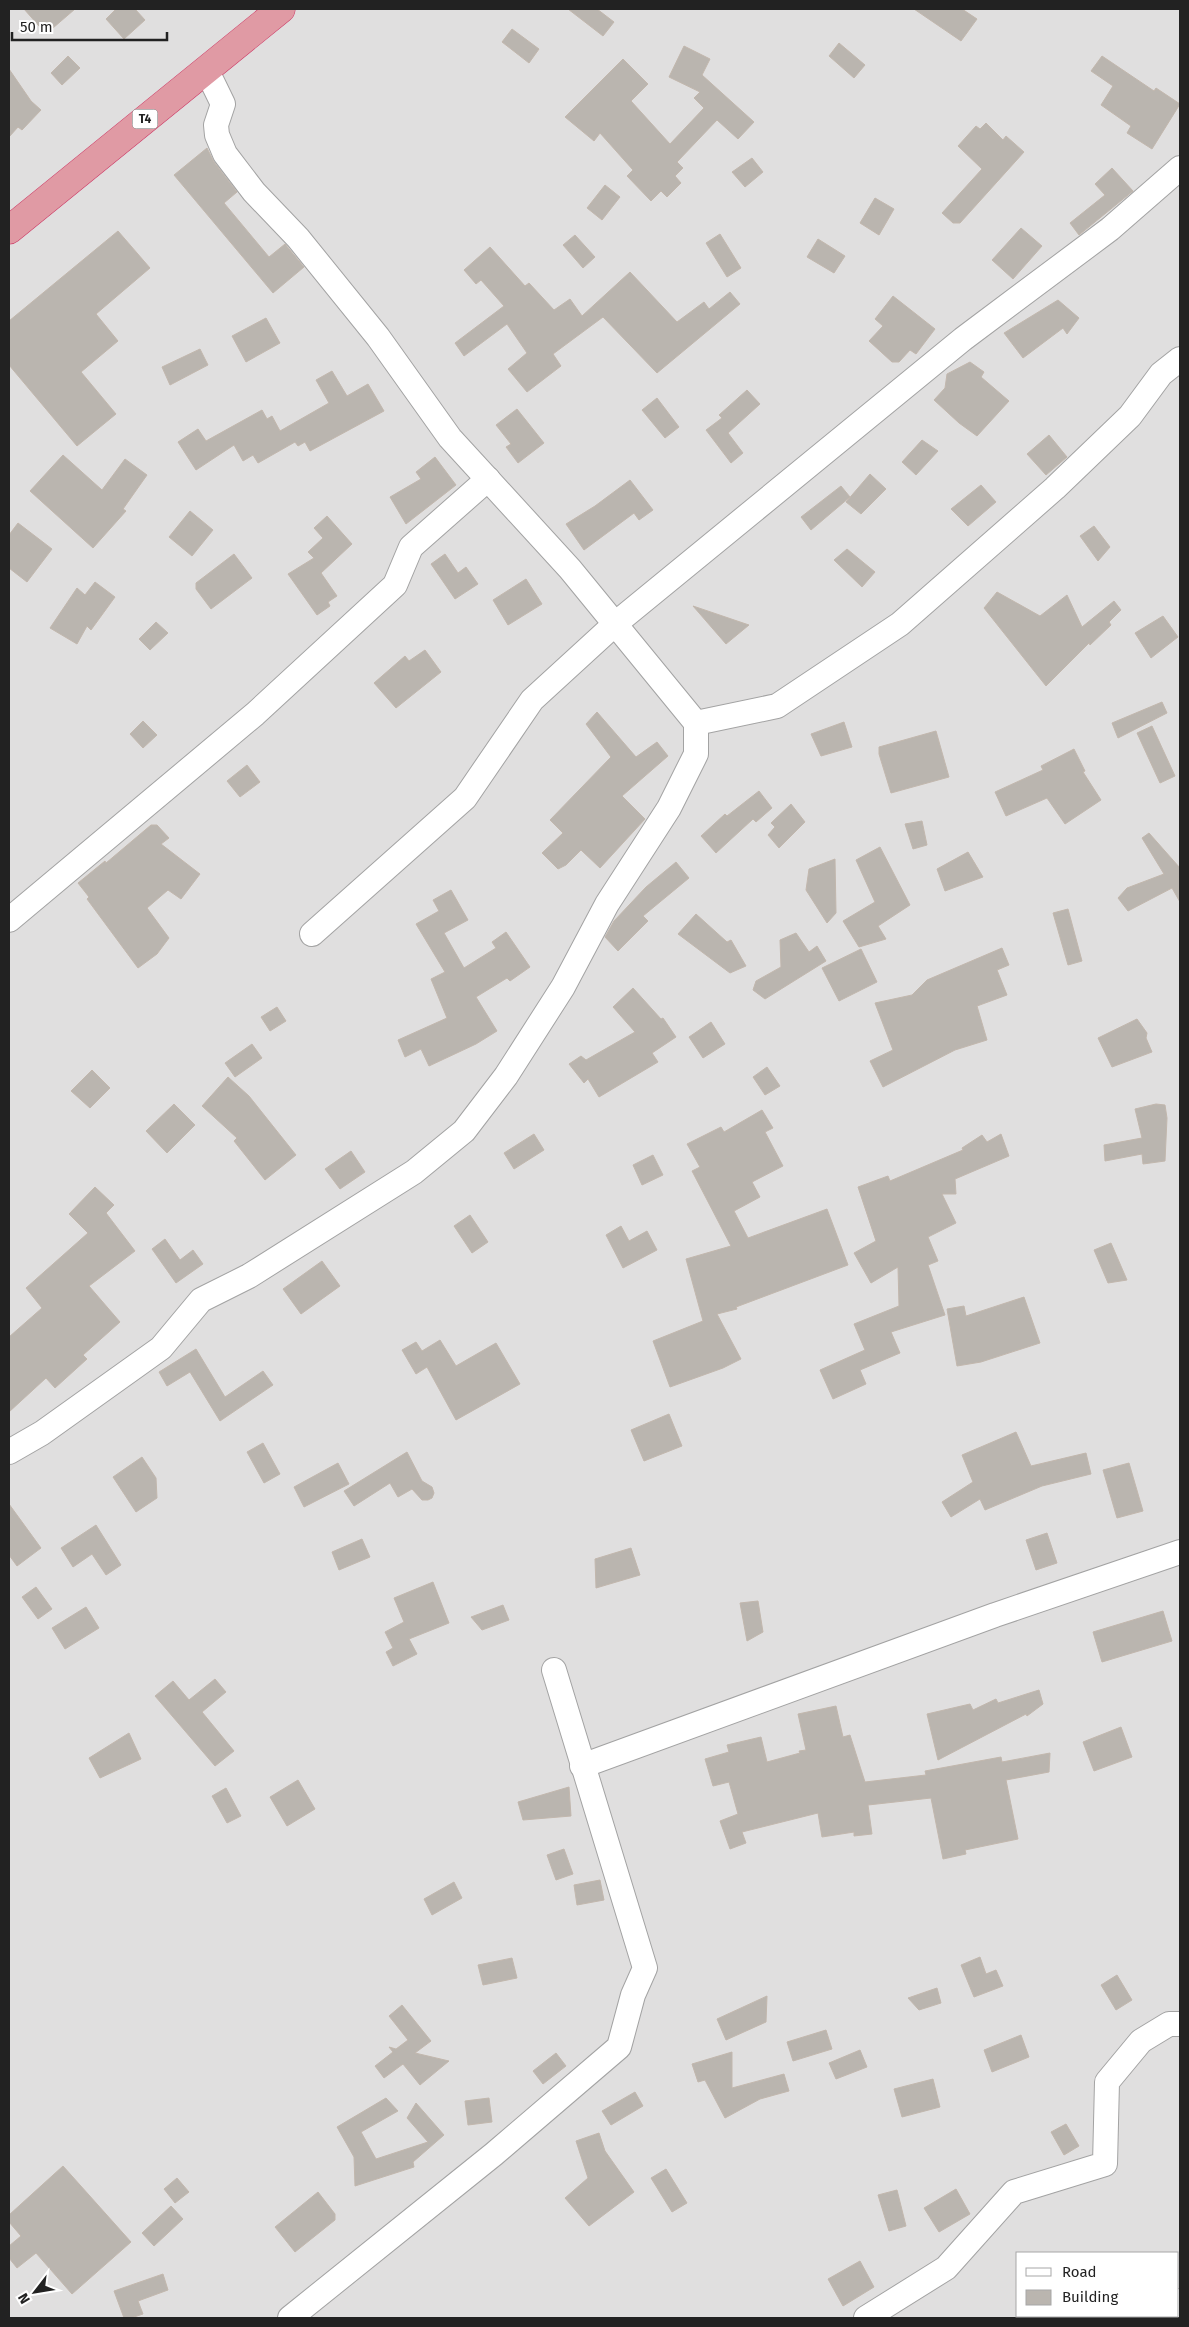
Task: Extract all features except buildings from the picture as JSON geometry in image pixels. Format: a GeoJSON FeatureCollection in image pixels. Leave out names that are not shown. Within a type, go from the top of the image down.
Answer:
{"type":"FeatureCollection","features":[{"type":"Feature","properties":{"kind":"highway","name":"T4"},"geometry":{"type":"LineString","coordinates":[[9,230],[280,9]]}},
{"type":"Feature","properties":{"kind":"street"},"geometry":{"type":"LineString","coordinates":[[9,1452],[42,1433],[161,1348],[201,1300],[249,1276],[414,1172],[464,1131],[506,1076],[563,987],[607,904],[669,808],[696,754],[696,723],[570,569],[450,438],[378,337],[298,238],[254,192],[225,154],[217,135],[216,125],[223,104],[206,69]]}},
{"type":"Feature","properties":{"kind":"street"},"geometry":{"type":"LineString","coordinates":[[312,934],[465,798],[532,700],[615,624],[963,339],[1110,229],[1180,168]]}},
{"type":"Feature","properties":{"kind":"street"},"geometry":{"type":"LineString","coordinates":[[696,723],[777,706],[900,624],[1055,488],[1130,416],[1161,374],[1180,359]]}},
{"type":"Feature","properties":{"kind":"street"},"geometry":{"type":"LineString","coordinates":[[9,920],[255,714],[395,585],[411,548],[488,479]]}},
{"type":"Feature","properties":{"kind":"street"},"geometry":{"type":"LineString","coordinates":[[582,1766],[995,1615],[1180,1552]]}},
{"type":"Feature","properties":{"kind":"street"},"geometry":{"type":"LineString","coordinates":[[290,2318],[494,2154],[619,2047],[633,1995],[645,1968],[554,1670]]}},
{"type":"Feature","properties":{"kind":"street"},"geometry":{"type":"LineString","coordinates":[[866,2318],[946,2268],[1014,2192],[1105,2164],[1107,2082],[1140,2041],[1169,2024],[1180,2024]]}},
{"type":"Feature","properties":{"kind":"shaded area"},"geometry":{"type":"Polygon","coordinates":[[[9,9],[1180,9],[1180,2318],[9,2318],[9,9]]]}}]}
